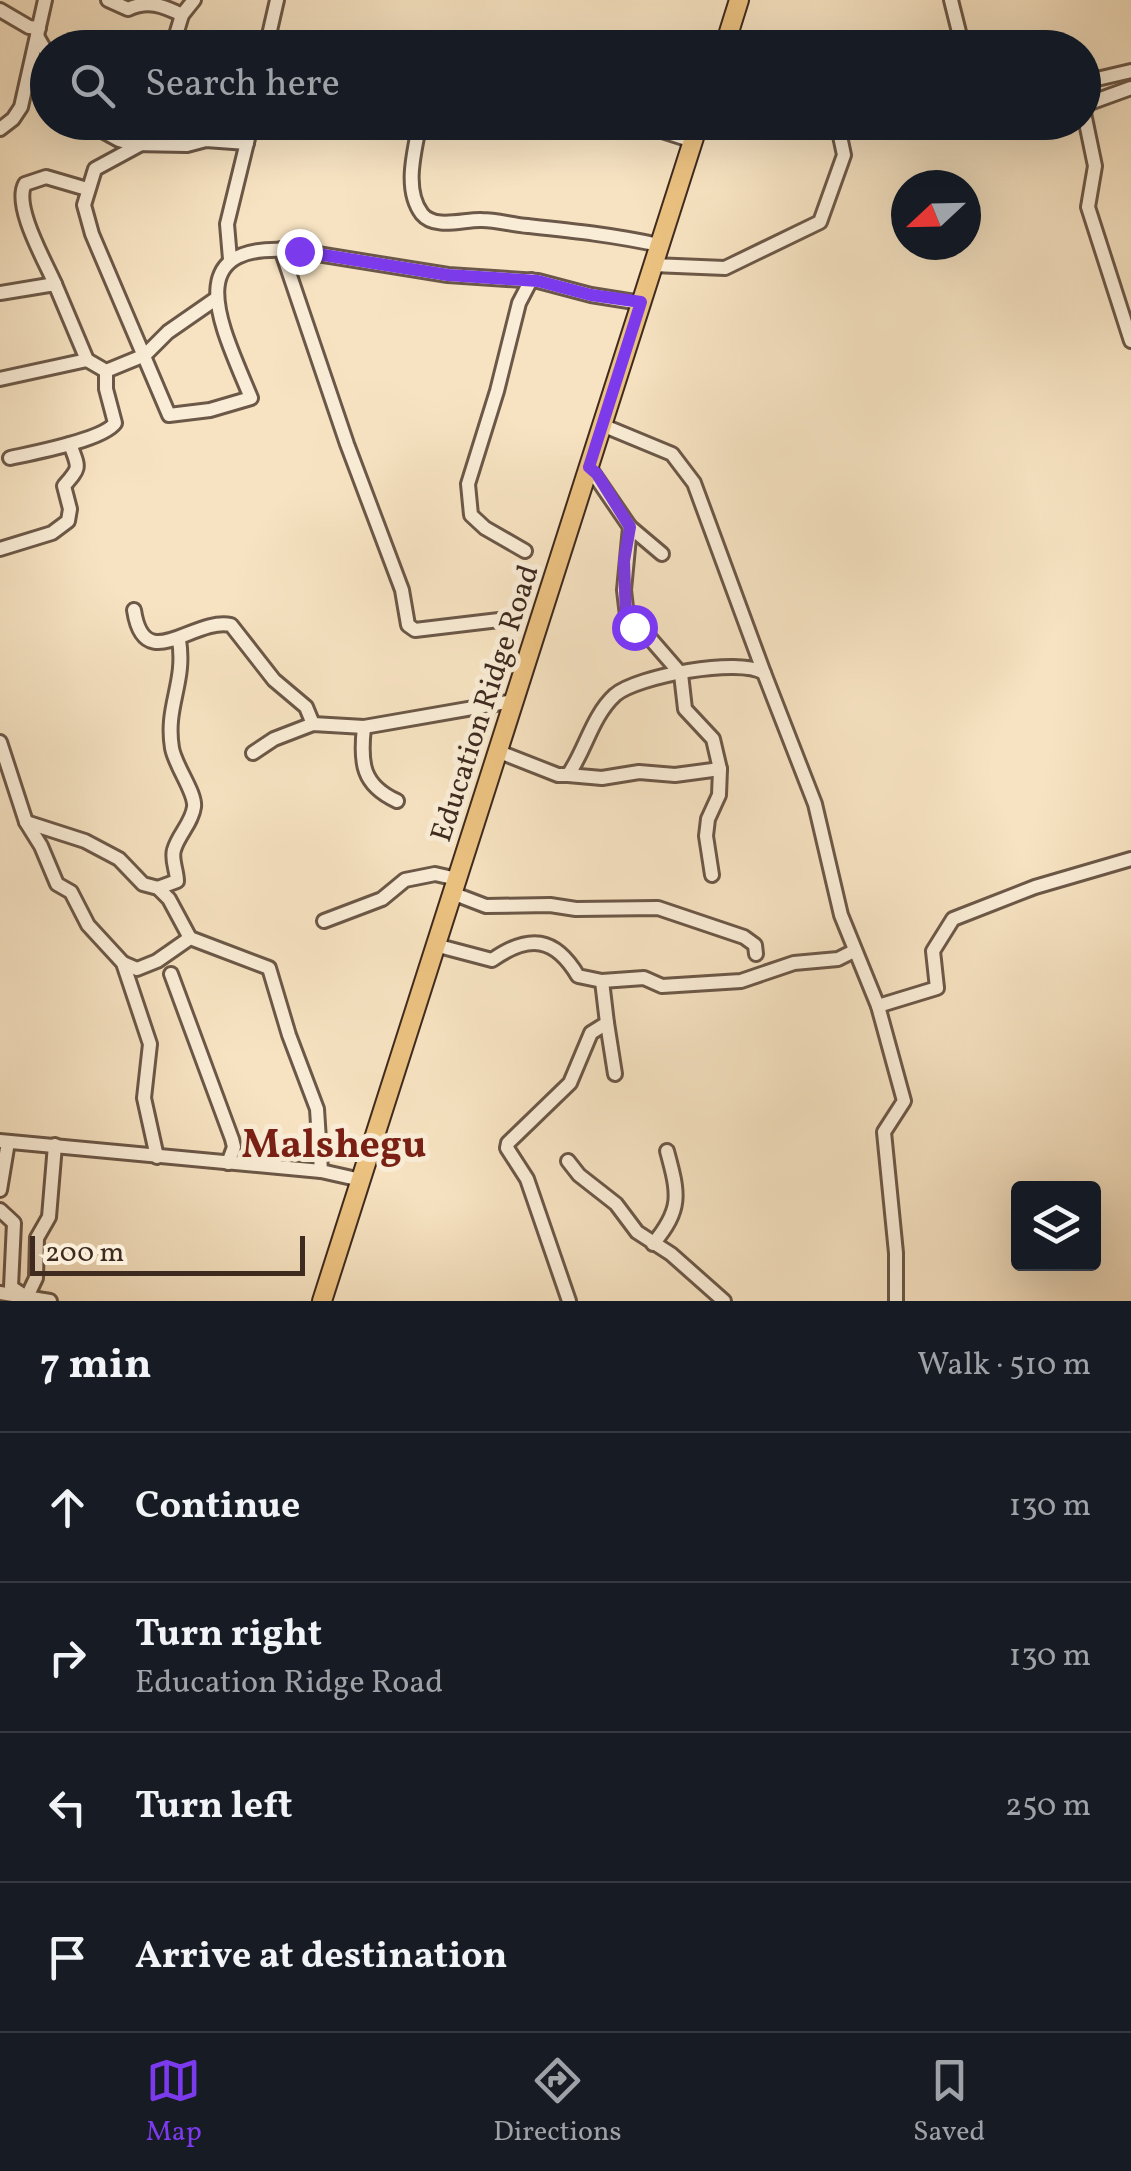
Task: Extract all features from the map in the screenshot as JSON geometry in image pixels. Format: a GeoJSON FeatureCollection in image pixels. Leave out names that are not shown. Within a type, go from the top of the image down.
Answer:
{"type":"FeatureCollection","features":[{"type":"Feature","properties":{"kind":"main road"},"geometry":{"type":"LineString","coordinates":[[730,30],[739,0]]}},
{"type":"Feature","properties":{"kind":"main road","name":"Education Ridge Road"},"geometry":{"type":"LineString","coordinates":[[322,1301],[693,140]]}},
{"type":"Feature","properties":{"kind":"street"},"geometry":{"type":"LineString","coordinates":[[38,30],[45,0]]}},
{"type":"Feature","properties":{"kind":"street"},"geometry":{"type":"LineString","coordinates":[[108,0],[128,9],[142,3],[162,5],[182,14]]}},
{"type":"Feature","properties":{"kind":"street"},"geometry":{"type":"LineString","coordinates":[[177,30],[182,14],[194,0]]}},
{"type":"Feature","properties":{"kind":"street"},"geometry":{"type":"LineString","coordinates":[[270,30],[277,0]]}},
{"type":"Feature","properties":{"kind":"street"},"geometry":{"type":"LineString","coordinates":[[951,0],[958,30]]}},
{"type":"Feature","properties":{"kind":"street"},"geometry":{"type":"LineString","coordinates":[[0,10],[35,30]]}},
{"type":"Feature","properties":{"kind":"street"},"geometry":{"type":"LineString","coordinates":[[0,129],[21,107],[30,67]]}},
{"type":"Feature","properties":{"kind":"street"},"geometry":{"type":"LineString","coordinates":[[1101,77],[1129,69]]}},
{"type":"Feature","properties":{"kind":"street"},"geometry":{"type":"LineString","coordinates":[[1101,99],[1131,88]]}},
{"type":"Feature","properties":{"kind":"street"},"geometry":{"type":"LineString","coordinates":[[120,140],[186,145],[206,140],[248,143]]}},
{"type":"Feature","properties":{"kind":"street"},"geometry":{"type":"LineString","coordinates":[[143,143],[95,170],[87,189],[86,218],[169,414],[210,410],[251,398],[216,298],[217,279],[230,258],[227,224],[249,140]]}},
{"type":"Feature","properties":{"kind":"street"},"geometry":{"type":"LineString","coordinates":[[417,140],[412,169],[414,196],[428,219],[482,220],[596,232],[660,245]]}},
{"type":"Feature","properties":{"kind":"street"},"geometry":{"type":"LineString","coordinates":[[653,265],[725,268],[820,222],[844,156],[841,140]]}},
{"type":"Feature","properties":{"kind":"street"},"geometry":{"type":"LineString","coordinates":[[1090,140],[1095,166],[1088,208],[1131,340]]}},
{"type":"Feature","properties":{"kind":"street"},"geometry":{"type":"LineString","coordinates":[[87,189],[46,177],[25,184],[22,208],[87,360],[106,371]]}},
{"type":"Feature","properties":{"kind":"street"},"geometry":{"type":"LineString","coordinates":[[230,258],[281,249],[448,275],[531,280],[641,302]]}},
{"type":"Feature","properties":{"kind":"street"},"geometry":{"type":"LineString","coordinates":[[281,249],[347,444],[402,590],[408,625],[415,630],[499,620]]}},
{"type":"Feature","properties":{"kind":"street"},"geometry":{"type":"LineString","coordinates":[[524,551],[471,515],[468,484],[519,303],[531,280]]}},
{"type":"Feature","properties":{"kind":"street"},"geometry":{"type":"LineString","coordinates":[[0,293],[54,284]]}},
{"type":"Feature","properties":{"kind":"street"},"geometry":{"type":"LineString","coordinates":[[106,371],[145,355],[168,332],[216,298]]}},
{"type":"Feature","properties":{"kind":"street"},"geometry":{"type":"LineString","coordinates":[[0,379],[87,360]]}},
{"type":"Feature","properties":{"kind":"street"},"geometry":{"type":"LineString","coordinates":[[10,458],[111,430],[115,424],[106,389],[106,371]]}},
{"type":"Feature","properties":{"kind":"street"},"geometry":{"type":"LineString","coordinates":[[602,425],[672,454],[694,482],[815,804],[841,915],[878,1006],[904,1101],[884,1132],[896,1253],[896,1301]]}},
{"type":"Feature","properties":{"kind":"street"},"geometry":{"type":"LineString","coordinates":[[0,548],[52,533],[68,521],[70,509],[64,486],[78,472],[70,444]]}},
{"type":"Feature","properties":{"kind":"street"},"geometry":{"type":"LineString","coordinates":[[589,467],[630,527],[662,554]]}},
{"type":"Feature","properties":{"kind":"street"},"geometry":{"type":"LineString","coordinates":[[630,527],[624,561],[628,625],[660,647],[681,674],[685,709],[713,738],[720,768],[720,795],[708,819],[707,852],[712,874]]}},
{"type":"Feature","properties":{"kind":"street"},"geometry":{"type":"LineString","coordinates":[[134,610],[145,639],[178,640],[212,624],[230,626],[274,680],[306,707],[313,724]]}},
{"type":"Feature","properties":{"kind":"street"},"geometry":{"type":"LineString","coordinates":[[158,888],[177,881],[172,856],[194,809],[194,799],[174,755],[171,734],[174,697],[181,681],[178,640]]}},
{"type":"Feature","properties":{"kind":"street"},"geometry":{"type":"LineString","coordinates":[[568,776],[613,696],[626,688],[681,674],[743,666],[764,673]]}},
{"type":"Feature","properties":{"kind":"street"},"geometry":{"type":"LineString","coordinates":[[253,752],[313,724],[364,727],[513,701]]}},
{"type":"Feature","properties":{"kind":"street"},"geometry":{"type":"LineString","coordinates":[[364,727],[364,769],[373,788],[397,802]]}},
{"type":"Feature","properties":{"kind":"street"},"geometry":{"type":"LineString","coordinates":[[0,742],[26,822],[42,846],[57,884],[71,892],[88,925],[123,963],[137,969],[190,938]]}},
{"type":"Feature","properties":{"kind":"street"},"geometry":{"type":"LineString","coordinates":[[497,751],[568,776],[602,778],[640,772],[675,776],[720,768]]}},
{"type":"Feature","properties":{"kind":"street"},"geometry":{"type":"LineString","coordinates":[[26,822],[106,851],[143,884],[158,888],[170,899],[190,938],[269,968],[289,1035],[318,1109],[321,1171]]}},
{"type":"Feature","properties":{"kind":"street"},"geometry":{"type":"LineString","coordinates":[[878,1006],[936,988],[933,951],[953,919],[1035,886],[1131,859]]}},
{"type":"Feature","properties":{"kind":"street"},"geometry":{"type":"LineString","coordinates":[[324,921],[382,899],[404,880],[434,874],[486,906],[658,908],[744,936],[755,945],[756,954]]}},
{"type":"Feature","properties":{"kind":"street"},"geometry":{"type":"LineString","coordinates":[[435,945],[492,960],[523,944],[542,945],[567,956],[578,976],[602,981],[644,978],[662,986],[740,980],[794,963],[838,959],[854,951]]}},
{"type":"Feature","properties":{"kind":"street"},"geometry":{"type":"LineString","coordinates":[[123,963],[150,1044],[144,1098],[158,1157]]}},
{"type":"Feature","properties":{"kind":"street"},"geometry":{"type":"LineString","coordinates":[[171,974],[232,1140],[234,1147],[228,1163]]}},
{"type":"Feature","properties":{"kind":"street"},"geometry":{"type":"LineString","coordinates":[[602,981],[615,1074]]}},
{"type":"Feature","properties":{"kind":"street"},"geometry":{"type":"LineString","coordinates":[[569,1301],[527,1178],[507,1148],[570,1084],[591,1032],[607,1023]]}},
{"type":"Feature","properties":{"kind":"street"},"geometry":{"type":"LineString","coordinates":[[0,1190],[4,1142],[321,1171],[361,1180]]}},
{"type":"Feature","properties":{"kind":"street"},"geometry":{"type":"LineString","coordinates":[[26,1299],[36,1278],[38,1238],[48,1217],[55,1146]]}},
{"type":"Feature","properties":{"kind":"street"},"geometry":{"type":"LineString","coordinates":[[653,1244],[672,1220],[677,1206],[667,1151]]}},
{"type":"Feature","properties":{"kind":"street"},"geometry":{"type":"LineString","coordinates":[[568,1161],[592,1187],[606,1194],[637,1232],[671,1254],[724,1301]]}},
{"type":"Feature","properties":{"kind":"street"},"geometry":{"type":"LineString","coordinates":[[0,1210],[14,1223],[11,1287],[26,1299]]}},
{"type":"Feature","properties":{"kind":"street"},"geometry":{"type":"LineString","coordinates":[[0,1293],[50,1301]]}},
{"type":"Feature","properties":{"kind":"district","name":"Malshegu"},"geometry":{"type":"Point","coordinates":[334,1143]}},
{"type":"Feature","properties":{"kind":"route"},"geometry":{"type":"LineString","coordinates":[[299,251],[448,275],[538,281],[591,295],[641,302],[589,467],[630,527],[624,590],[626,619],[634,627]]}}]}
